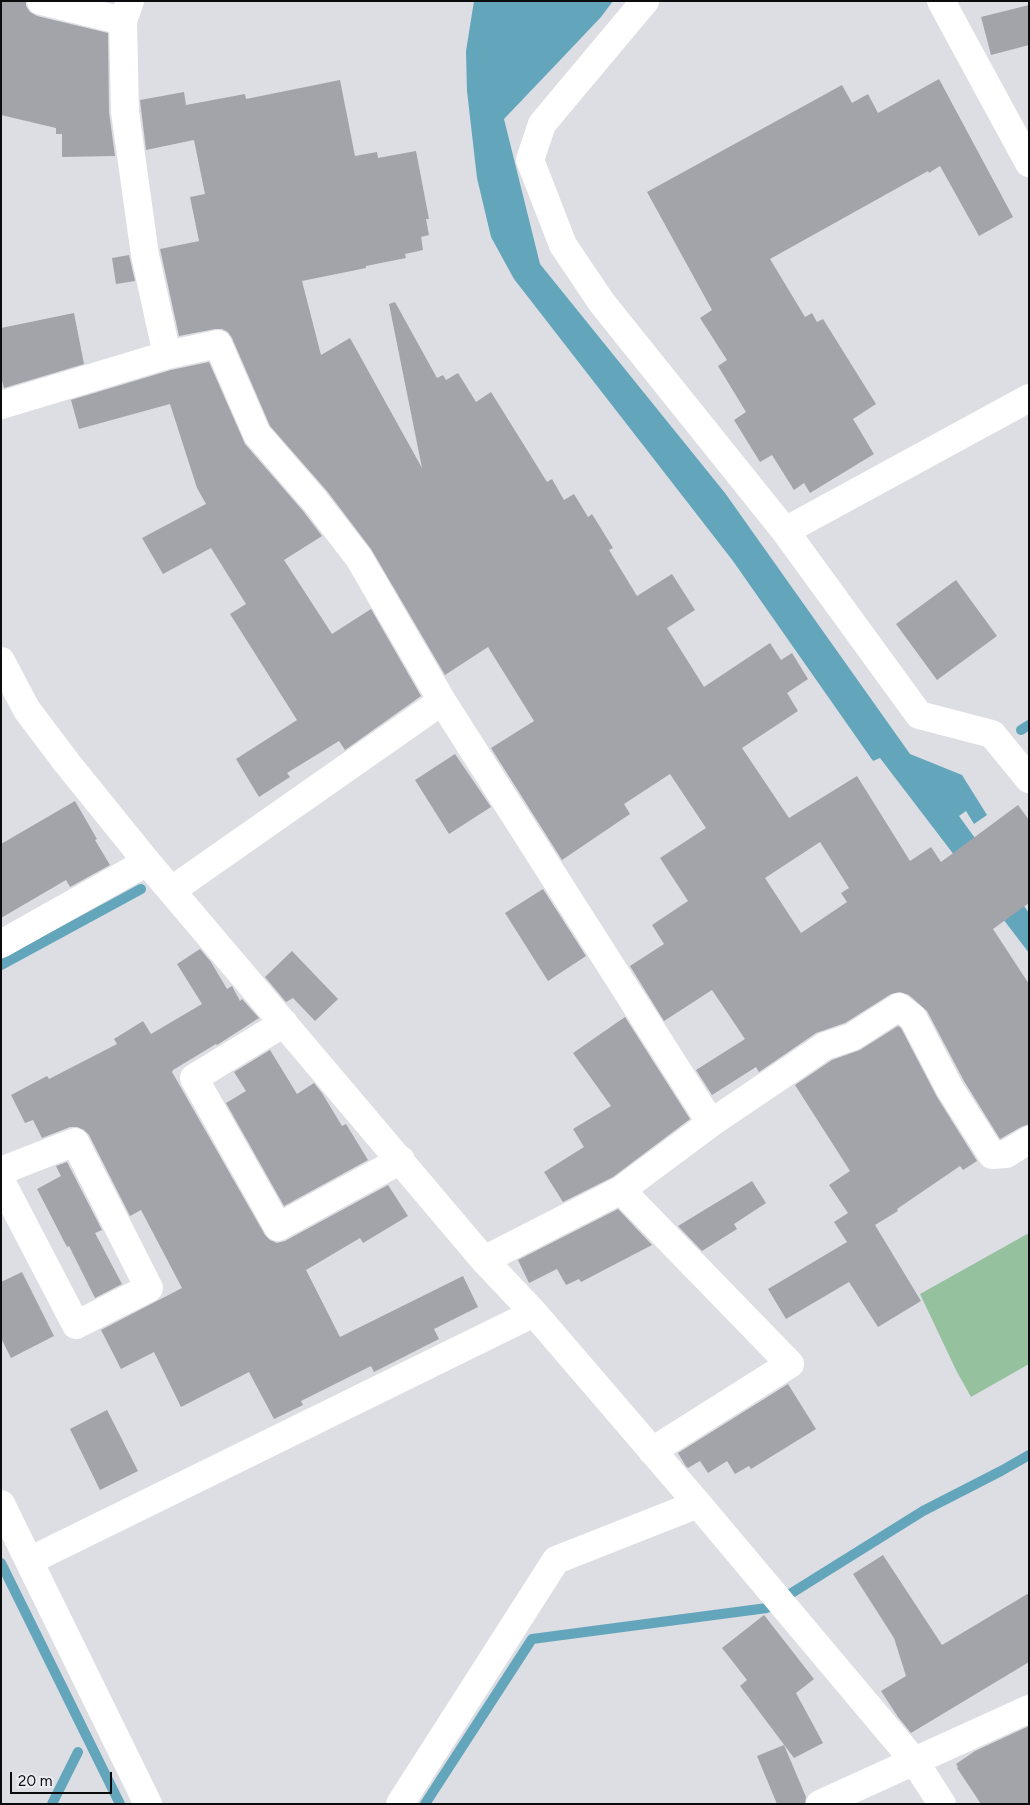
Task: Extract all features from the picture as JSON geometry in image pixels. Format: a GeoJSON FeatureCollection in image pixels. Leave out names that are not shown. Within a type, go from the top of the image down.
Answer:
{"type":"FeatureCollection","features":[{"type":"Feature","properties":{"kind":"street"},"geometry":{"type":"LineString","coordinates":[[41,1],[126,11],[125,112],[145,256],[167,355]]}},
{"type":"Feature","properties":{"kind":"street"},"geometry":{"type":"LineString","coordinates":[[645,1],[542,124],[530,160],[563,245],[602,303],[785,531],[919,716],[992,734],[1029,779]]}},
{"type":"Feature","properties":{"kind":"street"},"geometry":{"type":"LineString","coordinates":[[941,1],[1029,163]]}},
{"type":"Feature","properties":{"kind":"street"},"geometry":{"type":"LineString","coordinates":[[1,405],[167,355],[218,344],[257,434],[315,501],[359,558],[442,701],[711,1123]]}},
{"type":"Feature","properties":{"kind":"street"},"geometry":{"type":"LineString","coordinates":[[785,531],[1029,398]]}},
{"type":"Feature","properties":{"kind":"street"},"geometry":{"type":"LineString","coordinates":[[1,661],[27,710],[147,862],[484,1260],[534,1313],[698,1504],[915,1762],[942,1804]]}},
{"type":"Feature","properties":{"kind":"street"},"geometry":{"type":"LineString","coordinates":[[172,890],[442,701]]}},
{"type":"Feature","properties":{"kind":"street"},"geometry":{"type":"LineString","coordinates":[[1,944],[147,862]]}},
{"type":"Feature","properties":{"kind":"street"},"geometry":{"type":"LineString","coordinates":[[484,1260],[621,1190],[711,1123],[825,1046],[852,1037],[899,1008],[913,1018],[950,1090],[992,1155],[1006,1154],[1029,1140]]}},
{"type":"Feature","properties":{"kind":"street"},"geometry":{"type":"LineString","coordinates":[[284,1023],[194,1078],[278,1227],[400,1160]]}},
{"type":"Feature","properties":{"kind":"street"},"geometry":{"type":"LineString","coordinates":[[1,1171],[75,1142],[149,1288],[76,1325],[1,1181]]}},
{"type":"Feature","properties":{"kind":"street"},"geometry":{"type":"LineString","coordinates":[[621,1190],[790,1364],[652,1451]]}},
{"type":"Feature","properties":{"kind":"street"},"geometry":{"type":"LineString","coordinates":[[29,1561],[534,1313]]}},
{"type":"Feature","properties":{"kind":"street"},"geometry":{"type":"LineString","coordinates":[[1,1504],[148,1804]]}},
{"type":"Feature","properties":{"kind":"street"},"geometry":{"type":"LineString","coordinates":[[400,1804],[556,1560],[698,1504]]}},
{"type":"Feature","properties":{"kind":"street"},"geometry":{"type":"LineString","coordinates":[[820,1804],[1029,1709]]}},
{"type":"Feature","properties":{"kind":"green space"},"geometry":{"type":"Polygon","coordinates":[[[1029,1233],[1029,1364],[971,1397],[920,1294],[1029,1233]]]}},
{"type":"Feature","properties":{"kind":"water"},"geometry":{"type":"Polygon","coordinates":[[[474,1],[613,1],[601,17],[504,119],[540,264],[725,493],[910,754],[962,775],[987,815],[974,824],[966,811],[959,816],[1029,913],[1029,953],[880,758],[873,761],[733,561],[514,279],[491,237],[477,178],[467,91],[466,51],[474,1]]]}},
{"type":"Feature","properties":{"kind":"building"},"geometry":{"type":"Polygon","coordinates":[[[1,1],[26,1],[26,6],[30,12],[37,16],[108,33],[109,112],[115,156],[62,157],[62,134],[56,134],[56,128],[1,115],[1,1]]]}},
{"type":"Feature","properties":{"kind":"building"},"geometry":{"type":"Polygon","coordinates":[[[1029,5],[1029,45],[991,55],[981,17],[1029,5]]]}},
{"type":"Feature","properties":{"kind":"building"},"geometry":{"type":"Polygon","coordinates":[[[939,79],[1013,217],[979,236],[940,166],[770,259],[805,317],[812,313],[817,322],[823,319],[876,404],[853,419],[874,454],[810,493],[804,483],[794,490],[772,455],[760,462],[734,420],[746,412],[718,366],[727,360],[700,318],[712,310],[647,192],[842,85],[852,103],[868,94],[878,113],[939,79]]]}},
{"type":"Feature","properties":{"kind":"building"},"geometry":{"type":"Polygon","coordinates":[[[340,80],[355,156],[377,152],[378,158],[416,151],[429,219],[426,219],[429,235],[421,237],[423,250],[405,254],[406,258],[302,281],[321,355],[350,338],[422,468],[389,304],[395,302],[437,378],[443,375],[446,380],[458,373],[476,402],[491,392],[547,482],[552,479],[564,500],[574,494],[588,517],[592,514],[613,548],[609,550],[637,596],[672,574],[695,610],[667,628],[704,687],[770,643],[781,660],[792,653],[808,679],[787,693],[798,711],[742,748],[789,818],[857,776],[910,861],[931,847],[941,862],[1018,805],[1029,820],[1029,903],[993,929],[1029,984],[1029,1124],[1000,1139],[964,1081],[927,1011],[909,995],[900,992],[891,994],[845,1023],[816,1033],[759,1072],[756,1067],[712,1095],[696,1070],[745,1039],[712,990],[664,1021],[630,966],[664,944],[652,925],[688,901],[660,858],[706,828],[670,774],[624,804],[630,814],[562,860],[491,748],[534,721],[488,647],[445,675],[371,549],[327,491],[270,426],[228,332],[222,329],[215,329],[179,336],[160,249],[199,241],[190,197],[205,194],[194,140],[146,150],[140,100],[184,92],[186,105],[245,94],[246,99],[340,80]],[[820,842],[765,878],[801,933],[847,902],[841,893],[849,888],[820,842]]]}},
{"type":"Feature","properties":{"kind":"building"},"geometry":{"type":"Polygon","coordinates":[[[129,255],[135,281],[116,284],[112,258],[129,255]]]}},
{"type":"Feature","properties":{"kind":"building"},"geometry":{"type":"Polygon","coordinates":[[[74,313],[84,364],[4,388],[1,377],[1,328],[74,313]]]}},
{"type":"Feature","properties":{"kind":"building"},"geometry":{"type":"Polygon","coordinates":[[[209,362],[245,444],[322,536],[284,560],[332,634],[371,609],[421,696],[345,750],[339,741],[287,773],[290,777],[259,797],[236,759],[297,720],[230,614],[246,604],[211,548],[163,574],[142,538],[206,504],[197,488],[170,404],[79,429],[71,400],[171,370],[209,362]]]}},
{"type":"Feature","properties":{"kind":"building"},"geometry":{"type":"Polygon","coordinates":[[[956,580],[997,636],[937,680],[896,624],[956,580]]]}},
{"type":"Feature","properties":{"kind":"building"},"geometry":{"type":"Polygon","coordinates":[[[455,754],[491,807],[449,834],[415,780],[455,754]]]}},
{"type":"Feature","properties":{"kind":"building"},"geometry":{"type":"Polygon","coordinates":[[[75,801],[110,865],[70,887],[66,880],[1,918],[1,844],[75,801]]]}},
{"type":"Feature","properties":{"kind":"building"},"geometry":{"type":"Polygon","coordinates":[[[543,889],[586,956],[548,981],[505,913],[543,889]]]}},
{"type":"Feature","properties":{"kind":"building"},"geometry":{"type":"Polygon","coordinates":[[[200,949],[211,962],[227,989],[232,986],[240,1001],[242,999],[259,1018],[172,1072],[265,1235],[277,1243],[285,1241],[388,1185],[408,1216],[363,1243],[360,1238],[306,1270],[340,1337],[463,1276],[478,1307],[434,1329],[439,1339],[374,1372],[371,1366],[301,1401],[303,1405],[274,1419],[249,1372],[181,1407],[154,1352],[121,1369],[101,1330],[182,1288],[141,1210],[130,1216],[89,1135],[77,1127],[70,1127],[42,1138],[33,1120],[25,1123],[11,1095],[47,1076],[49,1079],[117,1044],[114,1039],[143,1021],[151,1034],[202,1004],[177,964],[200,949]]]}},
{"type":"Feature","properties":{"kind":"building"},"geometry":{"type":"Polygon","coordinates":[[[292,951],[338,999],[315,1021],[293,998],[286,1002],[265,977],[292,951]]]}},
{"type":"Feature","properties":{"kind":"building"},"geometry":{"type":"Polygon","coordinates":[[[625,1017],[690,1119],[613,1177],[563,1202],[544,1172],[584,1147],[573,1129],[611,1106],[573,1053],[625,1017]]]}},
{"type":"Feature","properties":{"kind":"building"},"geometry":{"type":"Polygon","coordinates":[[[898,1026],[901,1028],[937,1097],[977,1161],[963,1170],[960,1166],[897,1209],[898,1211],[875,1225],[921,1301],[878,1327],[849,1282],[786,1319],[768,1289],[847,1242],[834,1222],[848,1213],[829,1185],[850,1171],[795,1085],[832,1060],[860,1050],[898,1026]]]}},
{"type":"Feature","properties":{"kind":"building"},"geometry":{"type":"Polygon","coordinates":[[[270,1050],[297,1094],[314,1083],[342,1126],[346,1124],[368,1160],[284,1206],[226,1103],[246,1091],[234,1072],[270,1050]]]}},
{"type":"Feature","properties":{"kind":"building"},"geometry":{"type":"Polygon","coordinates":[[[67,1162],[102,1230],[95,1233],[122,1284],[95,1298],[37,1189],[61,1176],[56,1166],[67,1162]]]}},
{"type":"Feature","properties":{"kind":"building"},"geometry":{"type":"Polygon","coordinates":[[[752,1181],[766,1203],[734,1224],[737,1229],[702,1251],[678,1226],[752,1181]]]}},
{"type":"Feature","properties":{"kind":"building"},"geometry":{"type":"Polygon","coordinates":[[[618,1209],[652,1245],[581,1282],[579,1279],[566,1285],[557,1269],[529,1283],[518,1260],[618,1209]]]}},
{"type":"Feature","properties":{"kind":"building"},"geometry":{"type":"Polygon","coordinates":[[[22,1272],[54,1336],[11,1358],[1,1338],[1,1282],[22,1272]]]}},
{"type":"Feature","properties":{"kind":"building"},"geometry":{"type":"Polygon","coordinates":[[[788,1384],[816,1429],[751,1469],[749,1466],[735,1474],[727,1461],[708,1473],[700,1461],[688,1468],[685,1465],[678,1453],[788,1384]]]}},
{"type":"Feature","properties":{"kind":"building"},"geometry":{"type":"Polygon","coordinates":[[[107,1410],[138,1471],[100,1490],[70,1429],[107,1410]]]}},
{"type":"Feature","properties":{"kind":"building"},"geometry":{"type":"Polygon","coordinates":[[[883,1555],[942,1645],[1029,1593],[1029,1662],[911,1733],[881,1691],[906,1676],[894,1638],[853,1574],[883,1555]]]}},
{"type":"Feature","properties":{"kind":"building"},"geometry":{"type":"Polygon","coordinates":[[[764,1615],[814,1679],[796,1693],[823,1743],[794,1758],[740,1686],[747,1680],[722,1648],[764,1615]]]}},
{"type":"Feature","properties":{"kind":"building"},"geometry":{"type":"Polygon","coordinates":[[[1029,1726],[1029,1804],[981,1804],[956,1764],[975,1751],[1029,1726]]]}},
{"type":"Feature","properties":{"kind":"building"},"geometry":{"type":"Polygon","coordinates":[[[784,1745],[806,1797],[805,1804],[777,1804],[757,1756],[784,1745]]]}},
{"type":"Feature","properties":{"kind":"waterway"},"geometry":{"type":"LineString","coordinates":[[1021,730],[1029,725]]}},
{"type":"Feature","properties":{"kind":"waterway"},"geometry":{"type":"LineString","coordinates":[[1,965],[141,889]]}},
{"type":"Feature","properties":{"kind":"waterway"},"geometry":{"type":"LineString","coordinates":[[790,1594],[923,1511],[1029,1455]]}},
{"type":"Feature","properties":{"kind":"waterway"},"geometry":{"type":"LineString","coordinates":[[1,1563],[120,1804]]}},
{"type":"Feature","properties":{"kind":"waterway"},"geometry":{"type":"LineString","coordinates":[[425,1804],[532,1639],[767,1608]]}},
{"type":"Feature","properties":{"kind":"waterway"},"geometry":{"type":"LineString","coordinates":[[52,1804],[78,1752]]}}]}
